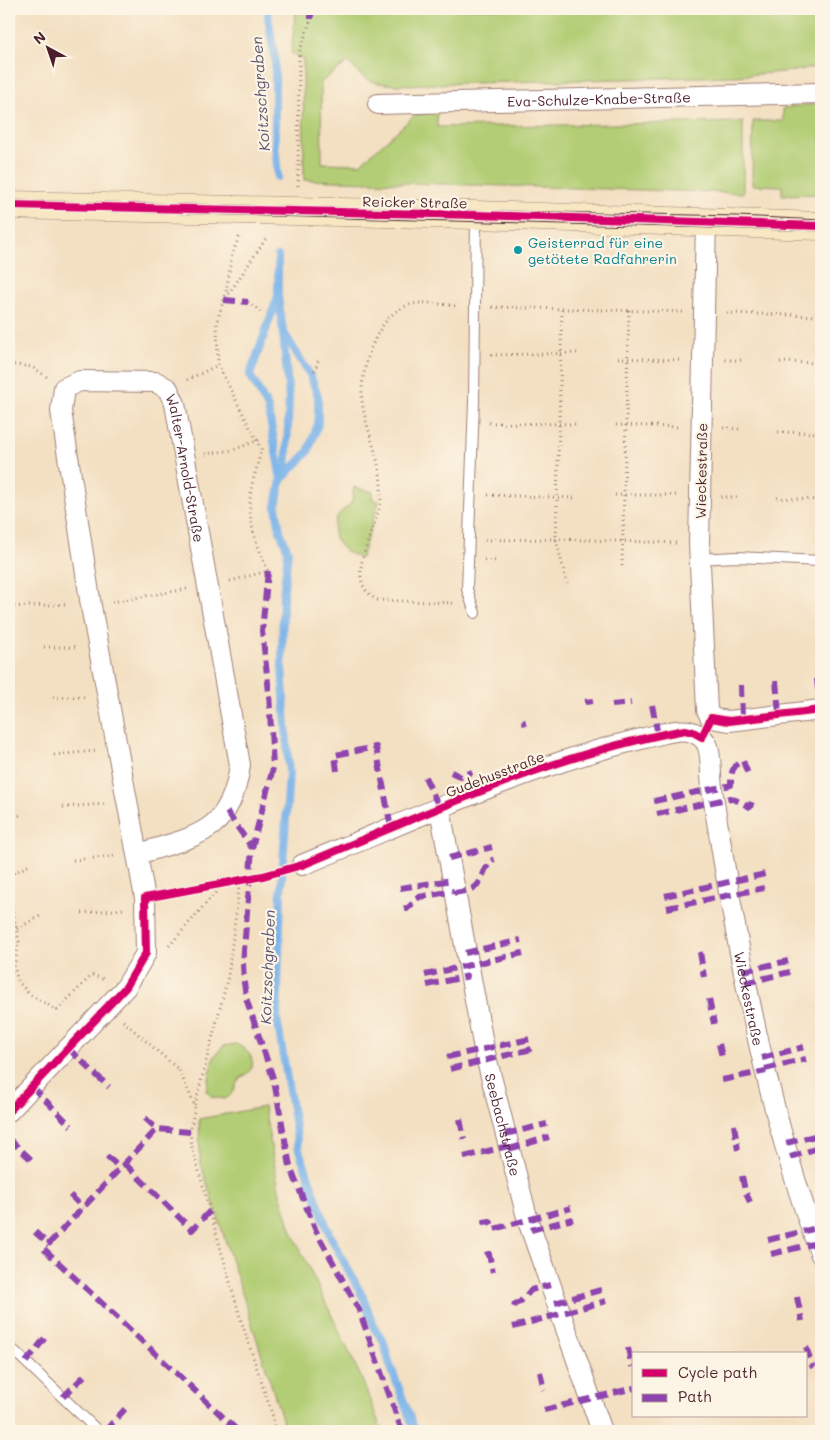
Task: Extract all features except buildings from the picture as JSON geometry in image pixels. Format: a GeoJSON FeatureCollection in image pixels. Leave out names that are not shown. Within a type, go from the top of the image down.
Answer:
{"type":"FeatureCollection","features":[{"type":"Feature","properties":{"kind":"street","name":"Eva-Schulze-Knabe-Straße"},"geometry":{"type":"LineString","coordinates":[[378,104],[821,93]]}},
{"type":"Feature","properties":{"kind":"street","name":"Reicker Straße"},"geometry":{"type":"LineString","coordinates":[[9,205],[476,215],[821,226]]}},
{"type":"Feature","properties":{"kind":"street","name":"Wieckestraße"},"geometry":{"type":"LineString","coordinates":[[706,222],[699,551],[707,710],[711,718],[729,721],[821,710]]}},
{"type":"Feature","properties":{"kind":"street","name":"Walter-Arnold-Straße"},"geometry":{"type":"LineString","coordinates":[[64,388],[80,381],[156,382],[168,389],[174,404],[240,765],[237,789],[227,812],[201,835],[138,854]]}},
{"type":"Feature","properties":{"kind":"street"},"geometry":{"type":"LineString","coordinates":[[9,1110],[126,987],[146,953],[145,903],[138,854],[91,606],[61,411],[64,388]]}},
{"type":"Feature","properties":{"kind":"street","name":"Gudehusstraße"},"geometry":{"type":"LineString","coordinates":[[302,865],[536,770],[612,746],[685,730],[702,737]]}},
{"type":"Feature","properties":{"kind":"street","name":"Wieckestraße"},"geometry":{"type":"LineString","coordinates":[[702,737],[708,746],[712,789],[729,894],[761,1050],[790,1157],[821,1255]]}},
{"type":"Feature","properties":{"kind":"street","name":"Seebachstraße"},"geometry":{"type":"LineString","coordinates":[[440,809],[465,953],[499,1110],[528,1221],[602,1431]]}},
{"type":"Feature","properties":{"kind":"lane"},"geometry":{"type":"LineString","coordinates":[[476,215],[474,422],[467,589],[476,613]]}},
{"type":"Feature","properties":{"kind":"lane"},"geometry":{"type":"LineString","coordinates":[[699,551],[736,557],[821,561]]}},
{"type":"Feature","properties":{"kind":"lane"},"geometry":{"type":"LineString","coordinates":[[9,1346],[98,1431]]}},
{"type":"Feature","properties":{"kind":"path"},"geometry":{"type":"LineString","coordinates":[[224,300],[270,233],[287,212],[299,53],[311,19]]}},
{"type":"Feature","properties":{"kind":"path"},"geometry":{"type":"LineString","coordinates":[[9,607],[62,604],[91,606],[245,579],[268,571],[255,539],[250,514],[251,491],[261,449],[259,440],[218,365],[217,321],[224,300],[232,254],[249,211]]}},
{"type":"Feature","properties":{"kind":"path"},"geometry":{"type":"LineString","coordinates":[[248,302],[262,314]]}},
{"type":"Feature","properties":{"kind":"path"},"geometry":{"type":"LineString","coordinates":[[471,601],[458,603],[378,600],[365,591],[361,580],[362,561],[381,499],[377,456],[365,416],[362,392],[367,360],[375,340],[394,312],[411,304],[562,310],[629,310],[821,316]]}},
{"type":"Feature","properties":{"kind":"path"},"geometry":{"type":"LineString","coordinates":[[562,310],[556,539],[568,584]]}},
{"type":"Feature","properties":{"kind":"path"},"geometry":{"type":"LineString","coordinates":[[622,566],[629,310]]}},
{"type":"Feature","properties":{"kind":"path"},"geometry":{"type":"LineString","coordinates":[[475,355],[580,353]]}},
{"type":"Feature","properties":{"kind":"path"},"geometry":{"type":"LineString","coordinates":[[314,371],[319,359]]}},
{"type":"Feature","properties":{"kind":"path"},"geometry":{"type":"LineString","coordinates":[[780,362],[821,363]]}},
{"type":"Feature","properties":{"kind":"path"},"geometry":{"type":"LineString","coordinates":[[9,364],[32,367],[64,388]]}},
{"type":"Feature","properties":{"kind":"path"},"geometry":{"type":"LineString","coordinates":[[168,389],[218,365]]}},
{"type":"Feature","properties":{"kind":"path"},"geometry":{"type":"LineString","coordinates":[[474,422],[578,424]]}},
{"type":"Feature","properties":{"kind":"path"},"geometry":{"type":"LineString","coordinates":[[778,432],[821,433]]}},
{"type":"Feature","properties":{"kind":"path"},"geometry":{"type":"LineString","coordinates":[[233,450],[259,440]]}},
{"type":"Feature","properties":{"kind":"path"},"geometry":{"type":"LineString","coordinates":[[471,495],[576,498]]}},
{"type":"Feature","properties":{"kind":"path"},"geometry":{"type":"LineString","coordinates":[[777,498],[821,500]]}},
{"type":"Feature","properties":{"kind":"path"},"geometry":{"type":"LineString","coordinates":[[470,540],[556,539],[622,542],[699,551]]}},
{"type":"Feature","properties":{"kind":"path"},"geometry":{"type":"LineString","coordinates":[[44,647],[98,646]]}},
{"type":"Feature","properties":{"kind":"path"},"geometry":{"type":"LineString","coordinates":[[53,697],[107,698]]}},
{"type":"Feature","properties":{"kind":"path"},"geometry":{"type":"LineString","coordinates":[[54,755],[118,749]]}},
{"type":"Feature","properties":{"kind":"path"},"geometry":{"type":"LineString","coordinates":[[63,807],[128,802]]}},
{"type":"Feature","properties":{"kind":"path"},"geometry":{"type":"LineString","coordinates":[[9,817],[22,815]]}},
{"type":"Feature","properties":{"kind":"path"},"geometry":{"type":"LineString","coordinates":[[73,860],[138,854]]}},
{"type":"Feature","properties":{"kind":"path"},"geometry":{"type":"LineString","coordinates":[[9,875],[30,865]]}},
{"type":"Feature","properties":{"kind":"path"},"geometry":{"type":"LineString","coordinates":[[82,914],[145,903],[263,876]]}},
{"type":"Feature","properties":{"kind":"path"},"geometry":{"type":"LineString","coordinates":[[240,881],[228,978],[190,1132],[192,1147],[240,1316],[273,1418],[274,1431]]}},
{"type":"Feature","properties":{"kind":"path"},"geometry":{"type":"LineString","coordinates":[[146,953],[161,955],[222,884]]}},
{"type":"Feature","properties":{"kind":"path"},"geometry":{"type":"LineString","coordinates":[[9,892],[19,942],[14,967],[9,976]]}},
{"type":"Feature","properties":{"kind":"path"},"geometry":{"type":"LineString","coordinates":[[17,929],[40,916]]}},
{"type":"Feature","properties":{"kind":"path"},"geometry":{"type":"LineString","coordinates":[[14,967],[18,981],[30,994],[56,1010],[92,975],[126,987]]}},
{"type":"Feature","properties":{"kind":"path"},"geometry":{"type":"LineString","coordinates":[[108,1007],[179,1070],[195,1106]]}},
{"type":"Feature","properties":{"kind":"green space"},"geometry":{"type":"Polygon","coordinates":[[[296,9],[821,9],[821,66],[794,71],[736,76],[398,85],[370,81],[348,62],[321,82],[322,163],[360,164],[414,116],[437,110],[437,127],[743,122],[743,193],[304,180],[303,59],[291,53],[296,9]]]}},
{"type":"Feature","properties":{"kind":"green space"},"geometry":{"type":"Polygon","coordinates":[[[821,104],[821,194],[782,195],[782,186],[752,185],[753,121],[783,121],[783,108],[821,104]]]}},
{"type":"Feature","properties":{"kind":"green space"},"geometry":{"type":"Polygon","coordinates":[[[354,487],[373,492],[372,499],[379,501],[361,558],[342,548],[335,537],[334,531],[337,517],[351,503],[354,487]]]}},
{"type":"Feature","properties":{"kind":"green space"},"geometry":{"type":"Polygon","coordinates":[[[236,1044],[248,1052],[252,1060],[251,1069],[240,1078],[233,1092],[225,1099],[212,1097],[206,1091],[214,1057],[223,1046],[236,1044]]]}},
{"type":"Feature","properties":{"kind":"green space"},"geometry":{"type":"Polygon","coordinates":[[[264,1107],[279,1190],[292,1232],[361,1377],[382,1431],[286,1431],[200,1161],[199,1119],[264,1107]]]}},
{"type":"Feature","properties":{"kind":"waterway","name":"Koitzschgraben"},"geometry":{"type":"LineString","coordinates":[[267,9],[275,61],[275,144],[278,177]]}},
{"type":"Feature","properties":{"kind":"waterway","name":"Koitzschgraben"},"geometry":{"type":"LineString","coordinates":[[278,256],[278,296],[250,375],[268,408],[281,480],[276,507],[280,531],[288,551],[283,597],[282,666],[289,773],[281,892],[277,1019],[299,1150],[330,1236],[364,1299],[374,1328],[383,1340],[390,1365],[415,1431]]}},
{"type":"Feature","properties":{"kind":"waterway","name":"Koitzschgraben"},"geometry":{"type":"LineString","coordinates":[[278,296],[283,331],[310,375],[318,396],[318,424],[308,452],[281,480]]}},
{"type":"Feature","properties":{"kind":"waterway","name":"Koitzschgraben"},"geometry":{"type":"LineString","coordinates":[[283,333],[289,398],[286,475]]}},
{"type":"Feature","properties":{"kind":"tram line"},"geometry":{"type":"LineString","coordinates":[[9,200],[737,216],[821,220]]}},
{"type":"Feature","properties":{"kind":"tram line"},"geometry":{"type":"LineString","coordinates":[[9,209],[821,231]]}},
{"type":"Feature","properties":{"kind":"marked path"},"geometry":{"type":"LineString","coordinates":[[311,9],[311,19]]}},
{"type":"Feature","properties":{"kind":"marked path"},"geometry":{"type":"LineString","coordinates":[[224,300],[248,302]]}},
{"type":"Feature","properties":{"kind":"marked path"},"geometry":{"type":"LineString","coordinates":[[268,571],[262,631],[269,692],[273,768],[252,848],[243,963],[244,983],[247,1001],[274,1081],[290,1166],[316,1231],[359,1310],[402,1431]]}},
{"type":"Feature","properties":{"kind":"marked path"},"geometry":{"type":"LineString","coordinates":[[817,678],[820,710]]}},
{"type":"Feature","properties":{"kind":"marked path"},"geometry":{"type":"LineString","coordinates":[[776,681],[779,714]]}},
{"type":"Feature","properties":{"kind":"marked path"},"geometry":{"type":"LineString","coordinates":[[741,685],[742,718]]}},
{"type":"Feature","properties":{"kind":"marked path"},"geometry":{"type":"LineString","coordinates":[[585,702],[593,701]]}},
{"type":"Feature","properties":{"kind":"marked path"},"geometry":{"type":"LineString","coordinates":[[612,705],[631,703]]}},
{"type":"Feature","properties":{"kind":"marked path"},"geometry":{"type":"LineString","coordinates":[[652,705],[658,735]]}},
{"type":"Feature","properties":{"kind":"marked path"},"geometry":{"type":"LineString","coordinates":[[522,723],[526,722]]}},
{"type":"Feature","properties":{"kind":"marked path"},"geometry":{"type":"LineString","coordinates":[[337,771],[335,755],[376,747],[391,828]]}},
{"type":"Feature","properties":{"kind":"marked path"},"geometry":{"type":"LineString","coordinates":[[654,801],[731,785],[732,771],[736,765],[743,761],[748,774]]}},
{"type":"Feature","properties":{"kind":"marked path"},"geometry":{"type":"LineString","coordinates":[[451,772],[461,777],[472,772]]}},
{"type":"Feature","properties":{"kind":"marked path"},"geometry":{"type":"LineString","coordinates":[[425,777],[440,809]]}},
{"type":"Feature","properties":{"kind":"marked path"},"geometry":{"type":"LineString","coordinates":[[657,814],[731,798],[750,807],[752,801]]}},
{"type":"Feature","properties":{"kind":"marked path"},"geometry":{"type":"LineString","coordinates":[[227,812],[252,848]]}},
{"type":"Feature","properties":{"kind":"marked path"},"geometry":{"type":"LineString","coordinates":[[449,858],[492,847]]}},
{"type":"Feature","properties":{"kind":"marked path"},"geometry":{"type":"LineString","coordinates":[[454,893],[474,888],[480,882],[487,866],[494,859]]}},
{"type":"Feature","properties":{"kind":"marked path"},"geometry":{"type":"LineString","coordinates":[[665,896],[770,873]]}},
{"type":"Feature","properties":{"kind":"marked path"},"geometry":{"type":"LineString","coordinates":[[400,888],[452,880]]}},
{"type":"Feature","properties":{"kind":"marked path"},"geometry":{"type":"LineString","coordinates":[[667,908],[764,888]]}},
{"type":"Feature","properties":{"kind":"marked path"},"geometry":{"type":"LineString","coordinates":[[406,905],[407,909],[419,897],[454,891]]}},
{"type":"Feature","properties":{"kind":"marked path"},"geometry":{"type":"LineString","coordinates":[[465,953],[521,940]]}},
{"type":"Feature","properties":{"kind":"marked path"},"geometry":{"type":"LineString","coordinates":[[700,952],[704,977]]}},
{"type":"Feature","properties":{"kind":"marked path"},"geometry":{"type":"LineString","coordinates":[[425,975],[523,953]]}},
{"type":"Feature","properties":{"kind":"marked path"},"geometry":{"type":"LineString","coordinates":[[743,971],[788,961]]}},
{"type":"Feature","properties":{"kind":"marked path"},"geometry":{"type":"LineString","coordinates":[[745,983],[790,972]]}},
{"type":"Feature","properties":{"kind":"marked path"},"geometry":{"type":"LineString","coordinates":[[427,985],[469,976]]}},
{"type":"Feature","properties":{"kind":"marked path"},"geometry":{"type":"LineString","coordinates":[[709,999],[714,1024]]}},
{"type":"Feature","properties":{"kind":"marked path"},"geometry":{"type":"LineString","coordinates":[[447,1057],[530,1039]]}},
{"type":"Feature","properties":{"kind":"marked path"},"geometry":{"type":"LineString","coordinates":[[719,1044],[723,1061]]}},
{"type":"Feature","properties":{"kind":"marked path"},"geometry":{"type":"LineString","coordinates":[[762,1058],[804,1047]]}},
{"type":"Feature","properties":{"kind":"marked path"},"geometry":{"type":"LineString","coordinates":[[69,1049],[109,1087]]}},
{"type":"Feature","properties":{"kind":"marked path"},"geometry":{"type":"LineString","coordinates":[[450,1069],[532,1049]]}},
{"type":"Feature","properties":{"kind":"marked path"},"geometry":{"type":"LineString","coordinates":[[765,1069],[806,1059]]}},
{"type":"Feature","properties":{"kind":"marked path"},"geometry":{"type":"LineString","coordinates":[[722,1080],[766,1071]]}},
{"type":"Feature","properties":{"kind":"marked path"},"geometry":{"type":"LineString","coordinates":[[32,1087],[71,1126]]}},
{"type":"Feature","properties":{"kind":"marked path"},"geometry":{"type":"LineString","coordinates":[[145,1118],[157,1129]]}},
{"type":"Feature","properties":{"kind":"marked path"},"geometry":{"type":"LineString","coordinates":[[460,1119],[464,1139]]}},
{"type":"Feature","properties":{"kind":"marked path"},"geometry":{"type":"LineString","coordinates":[[505,1134],[547,1124]]}},
{"type":"Feature","properties":{"kind":"marked path"},"geometry":{"type":"LineString","coordinates":[[734,1125],[738,1150]]}},
{"type":"Feature","properties":{"kind":"marked path"},"geometry":{"type":"LineString","coordinates":[[190,1132],[157,1129],[44,1249],[238,1431]]}},
{"type":"Feature","properties":{"kind":"marked path"},"geometry":{"type":"LineString","coordinates":[[786,1143],[815,1136]]}},
{"type":"Feature","properties":{"kind":"marked path"},"geometry":{"type":"LineString","coordinates":[[509,1149],[549,1137]]}},
{"type":"Feature","properties":{"kind":"marked path"},"geometry":{"type":"LineString","coordinates":[[9,1139],[35,1163]]}},
{"type":"Feature","properties":{"kind":"marked path"},"geometry":{"type":"LineString","coordinates":[[464,1157],[508,1146]]}},
{"type":"Feature","properties":{"kind":"marked path"},"geometry":{"type":"LineString","coordinates":[[790,1157],[818,1148]]}},
{"type":"Feature","properties":{"kind":"marked path"},"geometry":{"type":"LineString","coordinates":[[107,1156],[120,1168]]}},
{"type":"Feature","properties":{"kind":"marked path"},"geometry":{"type":"LineString","coordinates":[[125,1164],[192,1230],[210,1211]]}},
{"type":"Feature","properties":{"kind":"marked path"},"geometry":{"type":"LineString","coordinates":[[742,1176],[745,1191],[750,1202]]}},
{"type":"Feature","properties":{"kind":"marked path"},"geometry":{"type":"LineString","coordinates":[[70,1195],[83,1208]]}},
{"type":"Feature","properties":{"kind":"marked path"},"geometry":{"type":"LineString","coordinates":[[485,1224],[484,1222],[490,1221],[494,1229],[571,1208]]}},
{"type":"Feature","properties":{"kind":"marked path"},"geometry":{"type":"LineString","coordinates":[[531,1230],[573,1219]]}},
{"type":"Feature","properties":{"kind":"marked path"},"geometry":{"type":"LineString","coordinates":[[768,1240],[813,1229]]}},
{"type":"Feature","properties":{"kind":"marked path"},"geometry":{"type":"LineString","coordinates":[[35,1232],[49,1245]]}},
{"type":"Feature","properties":{"kind":"marked path"},"geometry":{"type":"LineString","coordinates":[[771,1254],[817,1243]]}},
{"type":"Feature","properties":{"kind":"marked path"},"geometry":{"type":"LineString","coordinates":[[485,1255],[489,1254],[493,1272]]}},
{"type":"Feature","properties":{"kind":"marked path"},"geometry":{"type":"LineString","coordinates":[[514,1307],[531,1290],[550,1285]]}},
{"type":"Feature","properties":{"kind":"marked path"},"geometry":{"type":"LineString","coordinates":[[555,1303],[604,1289]]}},
{"type":"Feature","properties":{"kind":"marked path"},"geometry":{"type":"LineString","coordinates":[[797,1297],[802,1321]]}},
{"type":"Feature","properties":{"kind":"marked path"},"geometry":{"type":"LineString","coordinates":[[513,1327],[606,1301]]}},
{"type":"Feature","properties":{"kind":"marked path"},"geometry":{"type":"LineString","coordinates":[[26,1362],[48,1334]]}},
{"type":"Feature","properties":{"kind":"marked path"},"geometry":{"type":"LineString","coordinates":[[806,1347],[808,1352]]}},
{"type":"Feature","properties":{"kind":"marked path"},"geometry":{"type":"LineString","coordinates":[[628,1348],[632,1367]]}},
{"type":"Feature","properties":{"kind":"marked path"},"geometry":{"type":"LineString","coordinates":[[808,1353],[813,1368]]}},
{"type":"Feature","properties":{"kind":"marked path"},"geometry":{"type":"LineString","coordinates":[[540,1372],[544,1390]]}},
{"type":"Feature","properties":{"kind":"marked path"},"geometry":{"type":"LineString","coordinates":[[63,1397],[87,1373]]}},
{"type":"Feature","properties":{"kind":"marked path"},"geometry":{"type":"LineString","coordinates":[[544,1410],[632,1388]]}},
{"type":"Feature","properties":{"kind":"marked path"},"geometry":{"type":"LineString","coordinates":[[105,1431],[125,1409]]}},
{"type":"Feature","properties":{"kind":"cycle path"},"geometry":{"type":"LineString","coordinates":[[9,205],[476,215],[821,226]]}},
{"type":"Feature","properties":{"kind":"cycle path"},"geometry":{"type":"LineString","coordinates":[[9,1111],[126,987],[146,953],[145,898],[263,876],[302,865],[490,787],[586,754],[685,730],[702,737],[711,718],[729,721],[821,710]]}},
{"type":"Feature","properties":{"kind":"place","name":"Geisterrad für eine getötete Radfahrerin"},"geometry":{"type":"Point","coordinates":[518,250]}}]}
